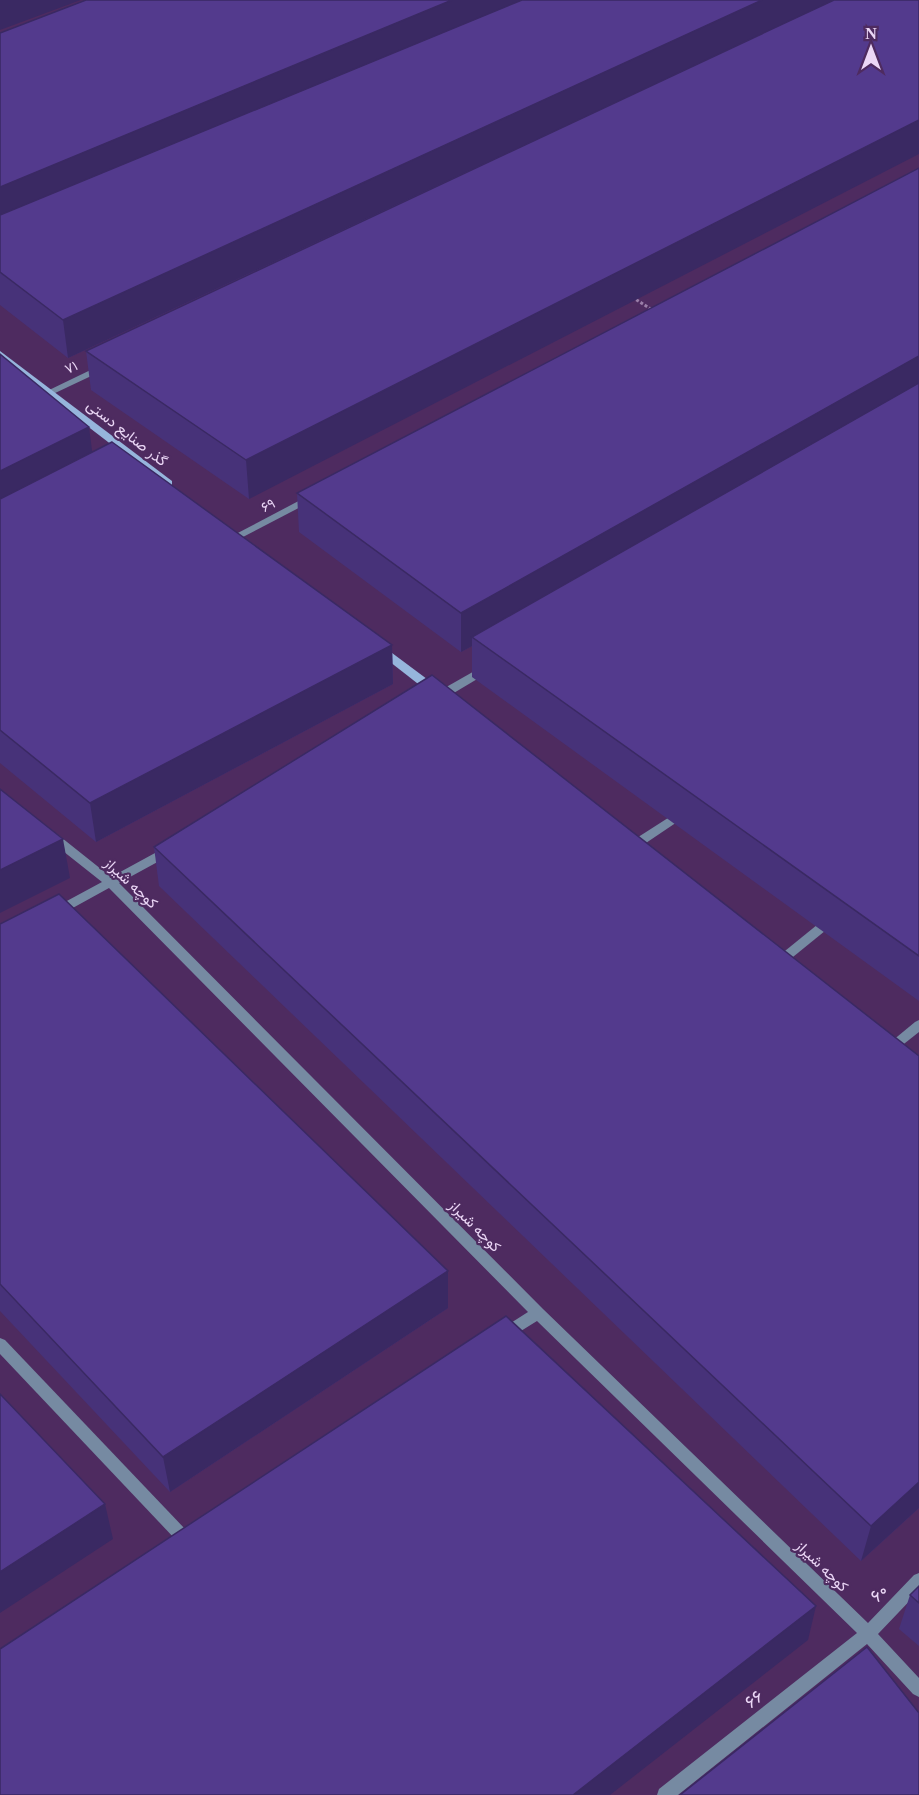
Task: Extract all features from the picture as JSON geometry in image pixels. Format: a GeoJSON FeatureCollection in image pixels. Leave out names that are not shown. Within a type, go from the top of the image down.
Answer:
{"type":"FeatureCollection","features":[{"type":"Feature","properties":{"kind":"main road","name":"گذر صنایع دستی"},"geometry":{"type":"LineString","coordinates":[[0,354],[50,392],[131,462],[182,494]]}},
{"type":"Feature","properties":{"kind":"main road"},"geometry":{"type":"LineString","coordinates":[[366,637],[440,699]]}},
{"type":"Feature","properties":{"kind":"street","name":"۷۱"},"geometry":{"type":"LineString","coordinates":[[50,392],[115,362]]}},
{"type":"Feature","properties":{"kind":"street","name":"۶۹"},"geometry":{"type":"LineString","coordinates":[[237,536],[322,492]]}},
{"type":"Feature","properties":{"kind":"street"},"geometry":{"type":"LineString","coordinates":[[440,699],[492,665]]}},
{"type":"Feature","properties":{"kind":"street"},"geometry":{"type":"LineString","coordinates":[[636,844],[693,806]]}},
{"type":"Feature","properties":{"kind":"street","name":"کوچه شیراز"},"geometry":{"type":"LineString","coordinates":[[37,825],[111,883],[538,1313],[868,1634],[919,1689]]}},
{"type":"Feature","properties":{"kind":"street"},"geometry":{"type":"LineString","coordinates":[[40,921],[183,842]]}},
{"type":"Feature","properties":{"kind":"street"},"geometry":{"type":"LineString","coordinates":[[784,958],[838,915]]}},
{"type":"Feature","properties":{"kind":"street"},"geometry":{"type":"LineString","coordinates":[[895,1044],[919,1025]]}},
{"type":"Feature","properties":{"kind":"street"},"geometry":{"type":"LineString","coordinates":[[488,1344],[538,1313]]}},
{"type":"Feature","properties":{"kind":"street"},"geometry":{"type":"LineString","coordinates":[[0,1344],[182,1536]]}},
{"type":"Feature","properties":{"kind":"street","name":"۶۰"},"geometry":{"type":"LineString","coordinates":[[868,1634],[919,1580]]}},
{"type":"Feature","properties":{"kind":"street","name":"۶۶"},"geometry":{"type":"LineString","coordinates":[[665,1795],[868,1634]]}},
{"type":"Feature","properties":{"kind":"path"},"geometry":{"type":"LineString","coordinates":[[622,291],[662,316]]}},
{"type":"Feature","properties":{"kind":"building"},"geometry":{"type":"Polygon","coordinates":[[[86,0],[452,0],[0,187],[0,33],[86,0]]]}},
{"type":"Feature","properties":{"kind":"building"},"geometry":{"type":"Polygon","coordinates":[[[522,0],[762,0],[63,320],[0,272],[0,215],[522,0]]]}},
{"type":"Feature","properties":{"kind":"building"},"geometry":{"type":"Polygon","coordinates":[[[834,0],[919,0],[919,120],[246,460],[86,351],[834,0]]]}},
{"type":"Feature","properties":{"kind":"building"},"geometry":{"type":"Polygon","coordinates":[[[919,168],[919,356],[461,613],[297,493],[919,168]]]}},
{"type":"Feature","properties":{"kind":"building"},"geometry":{"type":"Polygon","coordinates":[[[0,354],[89,427],[0,471],[0,354]]]}},
{"type":"Feature","properties":{"kind":"building"},"geometry":{"type":"Polygon","coordinates":[[[919,383],[919,956],[472,637],[919,383]]]}},
{"type":"Feature","properties":{"kind":"building"},"geometry":{"type":"Polygon","coordinates":[[[112,442],[392,645],[90,803],[0,730],[0,499],[112,442]]]}},
{"type":"Feature","properties":{"kind":"building"},"geometry":{"type":"Polygon","coordinates":[[[432,675],[919,1056],[919,1482],[871,1526],[154,847],[432,675]]]}},
{"type":"Feature","properties":{"kind":"building"},"geometry":{"type":"Polygon","coordinates":[[[0,789],[63,839],[0,870],[0,789]]]}},
{"type":"Feature","properties":{"kind":"building"},"geometry":{"type":"Polygon","coordinates":[[[59,894],[448,1271],[163,1457],[0,1284],[0,924],[59,894]]]}},
{"type":"Feature","properties":{"kind":"building"},"geometry":{"type":"Polygon","coordinates":[[[506,1316],[816,1606],[573,1795],[0,1795],[0,1649],[506,1316]]]}},
{"type":"Feature","properties":{"kind":"building"},"geometry":{"type":"Polygon","coordinates":[[[0,1394],[105,1504],[0,1572],[0,1394]]]}},
{"type":"Feature","properties":{"kind":"building"},"geometry":{"type":"Polygon","coordinates":[[[919,1586],[919,1603],[910,1595],[919,1586]]]}},
{"type":"Feature","properties":{"kind":"building"},"geometry":{"type":"Polygon","coordinates":[[[867,1647],[919,1713],[919,1795],[680,1795],[867,1647]]]}}]}
